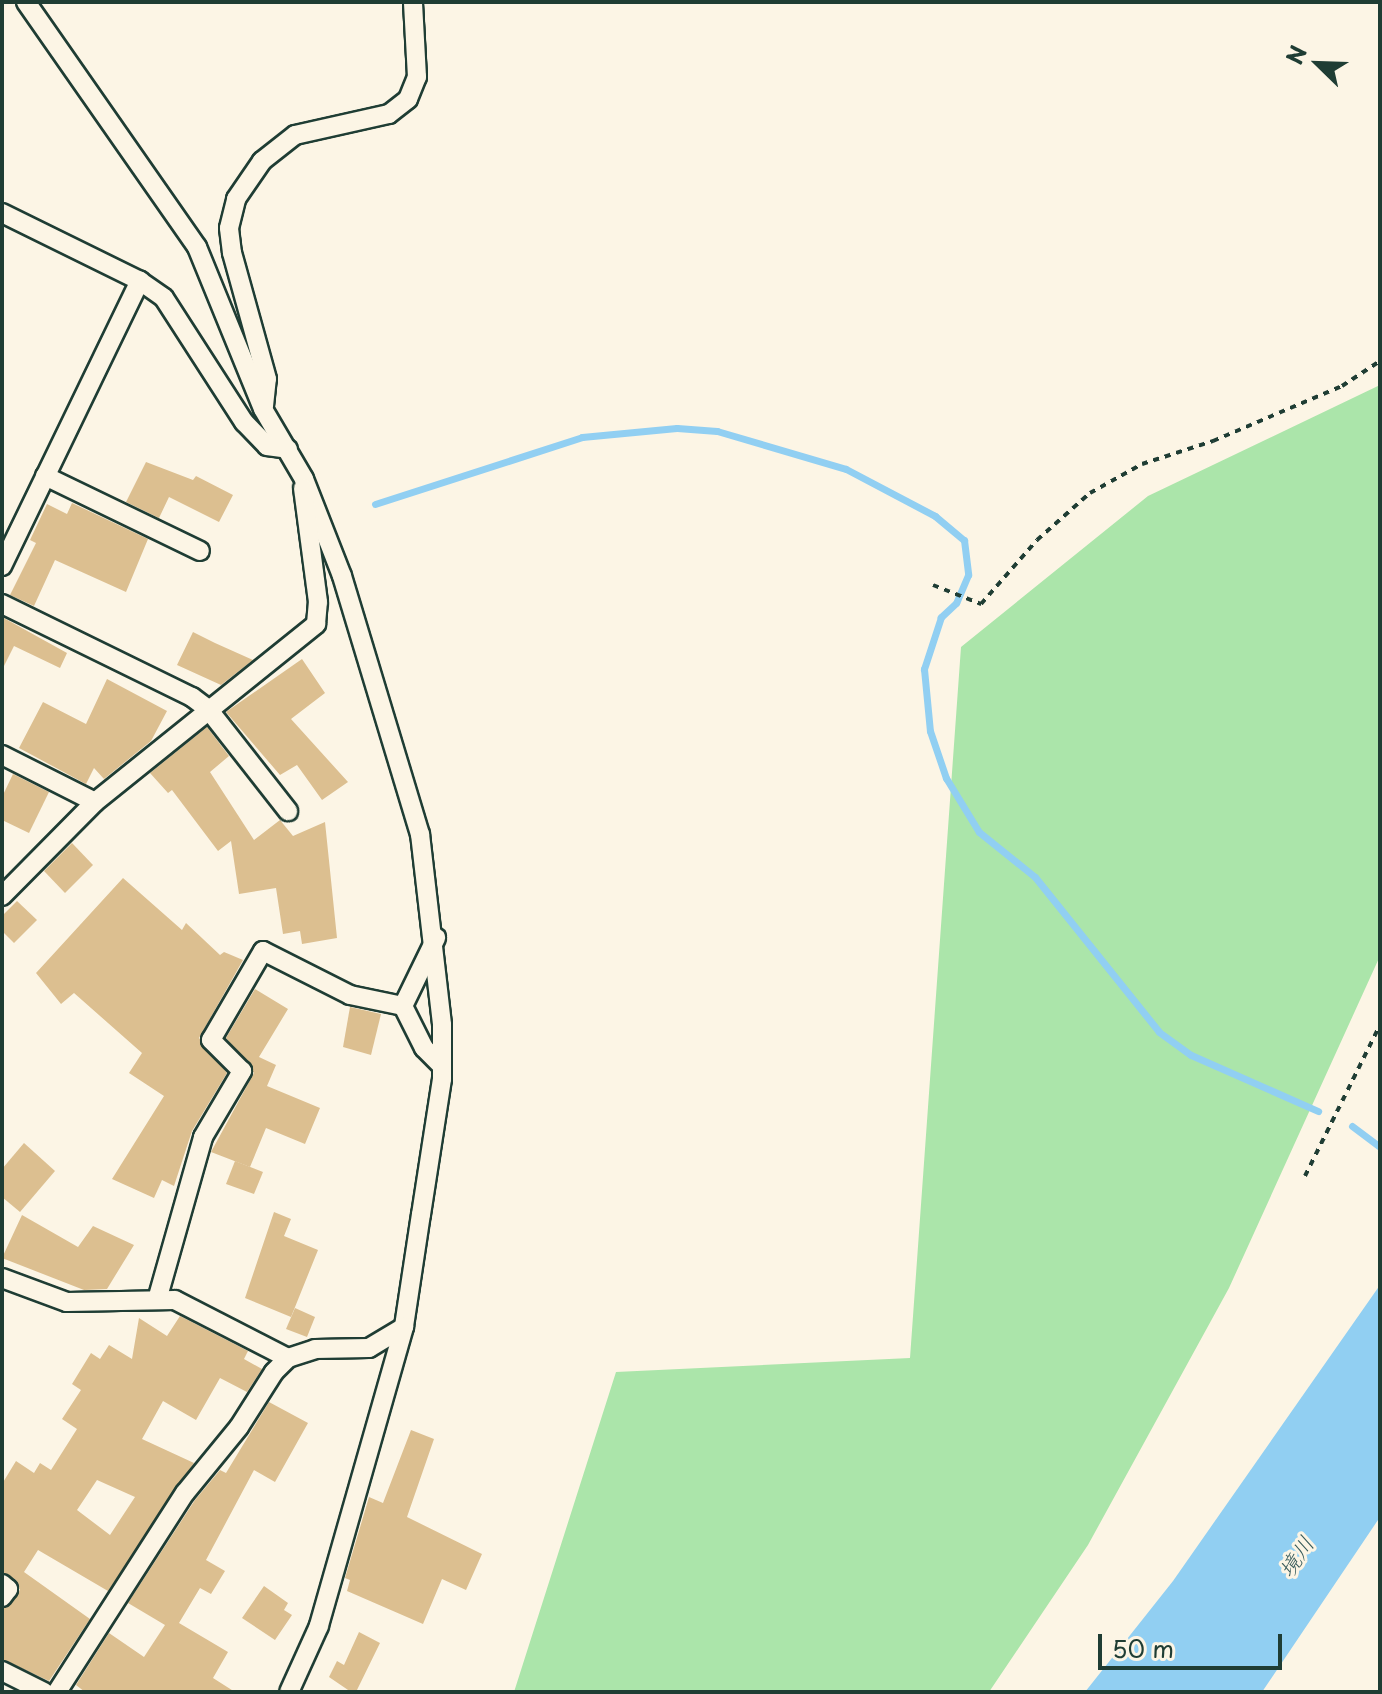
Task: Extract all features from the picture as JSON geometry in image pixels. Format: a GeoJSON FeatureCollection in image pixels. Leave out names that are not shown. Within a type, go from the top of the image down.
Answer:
{"type":"FeatureCollection","features":[{"type":"Feature","properties":{"kind":"street"},"geometry":{"type":"LineString","coordinates":[[26,2],[197,247],[263,409],[304,479],[381,697],[420,834],[436,938],[442,1066],[404,1327],[319,1626],[289,1692]]}},
{"type":"Feature","properties":{"kind":"street"},"geometry":{"type":"LineString","coordinates":[[263,409],[267,379],[232,253],[229,228],[236,199],[262,161],[295,135],[389,114],[408,99],[417,77],[413,2]]}},
{"type":"Feature","properties":{"kind":"street"},"geometry":{"type":"LineString","coordinates":[[2,213],[140,281],[164,298],[244,422],[267,446],[288,449]]}},
{"type":"Feature","properties":{"kind":"street"},"geometry":{"type":"LineString","coordinates":[[2,566],[140,281]]}},
{"type":"Feature","properties":{"kind":"street"},"geometry":{"type":"LineString","coordinates":[[45,476],[200,551]]}},
{"type":"Feature","properties":{"kind":"street"},"geometry":{"type":"LineString","coordinates":[[2,896],[95,802],[316,624],[304,479]]}},
{"type":"Feature","properties":{"kind":"street"},"geometry":{"type":"LineString","coordinates":[[2,604],[208,709],[288,811]]}},
{"type":"Feature","properties":{"kind":"street"},"geometry":{"type":"LineString","coordinates":[[2,755],[95,802]]}},
{"type":"Feature","properties":{"kind":"street"},"geometry":{"type":"LineString","coordinates":[[403,1006],[436,938]]}},
{"type":"Feature","properties":{"kind":"street"},"geometry":{"type":"LineString","coordinates":[[157,1300],[203,1137],[242,1071],[211,1040],[263,951],[350,995],[403,1006]]}},
{"type":"Feature","properties":{"kind":"street"},"geometry":{"type":"LineString","coordinates":[[403,1006],[424,1048],[442,1066]]}},
{"type":"Feature","properties":{"kind":"street"},"geometry":{"type":"LineString","coordinates":[[2,1278],[67,1302],[175,1300],[288,1358]]}},
{"type":"Feature","properties":{"kind":"street"},"geometry":{"type":"LineString","coordinates":[[57,1692],[185,1493],[288,1358],[315,1349],[369,1348],[404,1327]]}},
{"type":"Feature","properties":{"kind":"street"},"geometry":{"type":"LineString","coordinates":[[2,1584],[8,1589],[2,1597]]}},
{"type":"Feature","properties":{"kind":"street"},"geometry":{"type":"LineString","coordinates":[[2,1671],[44,1692]]}},
{"type":"Feature","properties":{"kind":"path"},"geometry":{"type":"LineString","coordinates":[[933,585],[981,604],[1037,540],[1090,493],[1142,464],[1213,441],[1342,386],[1380,361]]}},
{"type":"Feature","properties":{"kind":"path"},"geometry":{"type":"LineString","coordinates":[[1305,1176],[1380,1025]]}},
{"type":"Feature","properties":{"kind":"green space"},"geometry":{"type":"Polygon","coordinates":[[[1380,385],[1380,956],[1229,1288],[1088,1545],[989,1692],[514,1692],[616,1372],[910,1358],[961,647],[1148,496],[1380,385]]]}},
{"type":"Feature","properties":{"kind":"water","name":"境川"},"geometry":{"type":"Polygon","coordinates":[[[1380,1285],[1380,1517],[1262,1692],[1085,1692],[1173,1581],[1380,1285]]]}},
{"type":"Feature","properties":{"kind":"building"},"geometry":{"type":"Polygon","coordinates":[[[146,462],[193,480],[196,476],[233,495],[219,522],[169,497],[159,518],[126,502],[146,462]]]}},
{"type":"Feature","properties":{"kind":"building"},"geometry":{"type":"Polygon","coordinates":[[[72,503],[148,539],[126,592],[55,560],[34,606],[10,595],[36,543],[30,540],[47,504],[67,514],[72,503]]]}},
{"type":"Feature","properties":{"kind":"building"},"geometry":{"type":"Polygon","coordinates":[[[2,617],[67,653],[60,668],[14,646],[2,670],[2,617]]]}},
{"type":"Feature","properties":{"kind":"building"},"geometry":{"type":"Polygon","coordinates":[[[193,632],[253,660],[221,685],[177,665],[193,632]]]}},
{"type":"Feature","properties":{"kind":"building"},"geometry":{"type":"Polygon","coordinates":[[[302,659],[325,693],[291,719],[348,782],[322,800],[297,765],[280,775],[226,712],[302,659]]]}},
{"type":"Feature","properties":{"kind":"building"},"geometry":{"type":"Polygon","coordinates":[[[107,679],[167,711],[151,741],[104,779],[94,768],[86,784],[19,748],[43,702],[86,724],[107,679]]]}},
{"type":"Feature","properties":{"kind":"building"},"geometry":{"type":"Polygon","coordinates":[[[207,727],[229,756],[210,772],[254,840],[280,820],[293,836],[325,822],[337,938],[302,944],[300,931],[283,934],[276,888],[239,894],[231,841],[218,851],[172,790],[168,793],[150,773],[207,727]]]}},
{"type":"Feature","properties":{"kind":"building"},"geometry":{"type":"Polygon","coordinates":[[[13,774],[49,792],[29,833],[2,820],[2,797],[13,774]]]}},
{"type":"Feature","properties":{"kind":"building"},"geometry":{"type":"Polygon","coordinates":[[[72,843],[93,865],[65,893],[44,871],[72,843]]]}},
{"type":"Feature","properties":{"kind":"building"},"geometry":{"type":"Polygon","coordinates":[[[123,878],[182,930],[186,923],[220,955],[224,952],[243,960],[199,1038],[227,1073],[192,1131],[174,1186],[162,1180],[154,1198],[112,1179],[164,1096],[129,1073],[142,1053],[74,993],[61,1004],[36,973],[123,878]]]}},
{"type":"Feature","properties":{"kind":"building"},"geometry":{"type":"Polygon","coordinates":[[[17,901],[37,920],[14,943],[2,931],[2,916],[17,901]]]}},
{"type":"Feature","properties":{"kind":"building"},"geometry":{"type":"Polygon","coordinates":[[[255,989],[288,1009],[259,1057],[276,1065],[267,1086],[320,1108],[305,1144],[266,1128],[250,1167],[211,1152],[254,1073],[226,1038],[255,989]]]}},
{"type":"Feature","properties":{"kind":"building"},"geometry":{"type":"Polygon","coordinates":[[[350,1007],[381,1014],[371,1055],[343,1047],[350,1007]]]}},
{"type":"Feature","properties":{"kind":"building"},"geometry":{"type":"Polygon","coordinates":[[[24,1143],[55,1171],[20,1212],[2,1197],[2,1169],[24,1143]]]}},
{"type":"Feature","properties":{"kind":"building"},"geometry":{"type":"Polygon","coordinates":[[[235,1161],[263,1172],[254,1194],[226,1184],[235,1161]]]}},
{"type":"Feature","properties":{"kind":"building"},"geometry":{"type":"Polygon","coordinates":[[[274,1212],[291,1219],[284,1236],[318,1250],[291,1317],[245,1298],[274,1212]]]}},
{"type":"Feature","properties":{"kind":"building"},"geometry":{"type":"Polygon","coordinates":[[[22,1215],[78,1247],[93,1226],[134,1245],[107,1289],[84,1290],[2,1258],[22,1215]]]}},
{"type":"Feature","properties":{"kind":"building"},"geometry":{"type":"Polygon","coordinates":[[[295,1308],[315,1317],[307,1337],[286,1329],[295,1308]]]}},
{"type":"Feature","properties":{"kind":"building"},"geometry":{"type":"Polygon","coordinates":[[[180,1316],[248,1351],[244,1359],[262,1369],[247,1392],[220,1378],[196,1420],[163,1401],[142,1439],[194,1463],[108,1591],[38,1550],[24,1572],[90,1619],[49,1681],[2,1659],[2,1609],[20,1590],[16,1580],[2,1572],[2,1484],[16,1461],[34,1473],[40,1463],[51,1470],[77,1429],[62,1419],[81,1390],[72,1384],[91,1353],[100,1359],[109,1345],[132,1359],[139,1318],[167,1336],[180,1316]],[[97,1480],[77,1510],[110,1535],[135,1497],[97,1480]]]}},
{"type":"Feature","properties":{"kind":"building"},"geometry":{"type":"Polygon","coordinates":[[[269,1402],[308,1423],[275,1482],[254,1470],[206,1560],[225,1571],[211,1594],[200,1588],[179,1623],[228,1652],[213,1678],[235,1692],[85,1692],[76,1685],[109,1633],[144,1657],[165,1625],[128,1603],[195,1500],[220,1470],[226,1473],[269,1402]]]}},
{"type":"Feature","properties":{"kind":"building"},"geometry":{"type":"Polygon","coordinates":[[[411,1430],[434,1439],[407,1517],[482,1554],[466,1590],[442,1579],[423,1624],[347,1591],[350,1580],[345,1578],[369,1497],[383,1503],[411,1430]]]}},
{"type":"Feature","properties":{"kind":"building"},"geometry":{"type":"Polygon","coordinates":[[[264,1586],[288,1603],[284,1610],[292,1615],[275,1640],[242,1618],[264,1586]]]}},
{"type":"Feature","properties":{"kind":"building"},"geometry":{"type":"Polygon","coordinates":[[[359,1632],[380,1643],[356,1692],[351,1692],[329,1677],[337,1661],[344,1665],[359,1632]]]}},
{"type":"Feature","properties":{"kind":"waterway"},"geometry":{"type":"LineString","coordinates":[[375,504],[582,437],[677,428],[717,431],[846,469],[935,516],[964,540],[968,575],[956,603],[941,617],[924,669],[930,731],[946,778],[979,832],[1035,877],[1159,1032],[1191,1055],[1318,1111]]}},
{"type":"Feature","properties":{"kind":"waterway"},"geometry":{"type":"LineString","coordinates":[[1352,1126],[1380,1147]]}}]}
